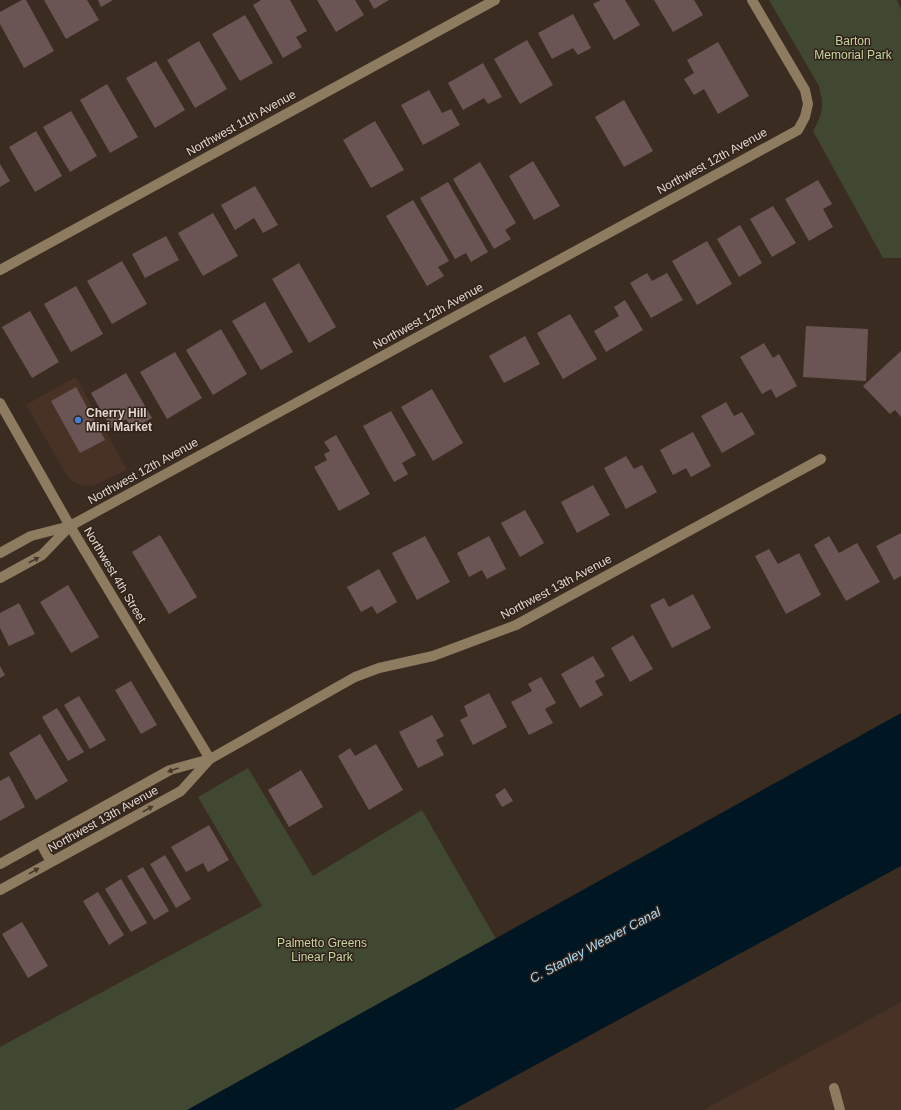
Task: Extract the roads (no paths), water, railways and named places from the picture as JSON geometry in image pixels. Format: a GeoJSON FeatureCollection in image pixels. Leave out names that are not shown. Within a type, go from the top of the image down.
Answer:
{"type":"FeatureCollection","features":[{"type":"Feature","properties":{"kind":"street","name":"Northwest 11th Avenue"},"geometry":{"type":"LineString","coordinates":[[0,270],[495,0]]}},
{"type":"Feature","properties":{"kind":"street","name":"Northwest 12th Avenue"},"geometry":{"type":"LineString","coordinates":[[0,553],[31,536],[70,526],[798,130],[805,118],[808,104],[805,90],[752,0]]}},
{"type":"Feature","properties":{"kind":"street","name":"Northwest 4th Street"},"geometry":{"type":"LineString","coordinates":[[0,403],[70,526],[210,759]]}},
{"type":"Feature","properties":{"kind":"street","name":"Northwest 13th Avenue"},"geometry":{"type":"LineString","coordinates":[[0,864],[170,770],[210,759],[355,677],[379,668],[432,656],[516,625],[821,459]]}},
{"type":"Feature","properties":{"kind":"street","name":"Northwest 12th Avenue"},"geometry":{"type":"LineString","coordinates":[[0,578],[42,555],[70,526]]}},
{"type":"Feature","properties":{"kind":"street","name":"Northwest 13th Avenue"},"geometry":{"type":"LineString","coordinates":[[0,890],[181,791],[210,759]]}},
{"type":"Feature","properties":{"kind":"street"},"geometry":{"type":"LineString","coordinates":[[40,842],[51,862]]}},
{"type":"Feature","properties":{"kind":"street"},"geometry":{"type":"LineString","coordinates":[[834,1088],[840,1110]]}},
{"type":"Feature","properties":{"kind":"water","name":"C. Stanley Weaver Canal"},"geometry":{"type":"Polygon","coordinates":[[[901,713],[901,866],[453,1110],[187,1110],[901,713]]]}},
{"type":"Feature","properties":{"kind":"place","name":"Cherry Hill Mini Market"},"geometry":{"type":"Point","coordinates":[78,420]}},
{"type":"Feature","properties":{"kind":"park label","name":"Barton Memorial Park"},"geometry":{"type":"Point","coordinates":[853,48]}},
{"type":"Feature","properties":{"kind":"park label","name":"Palmetto Greens Linear Park"},"geometry":{"type":"Point","coordinates":[322,950]}}]}
